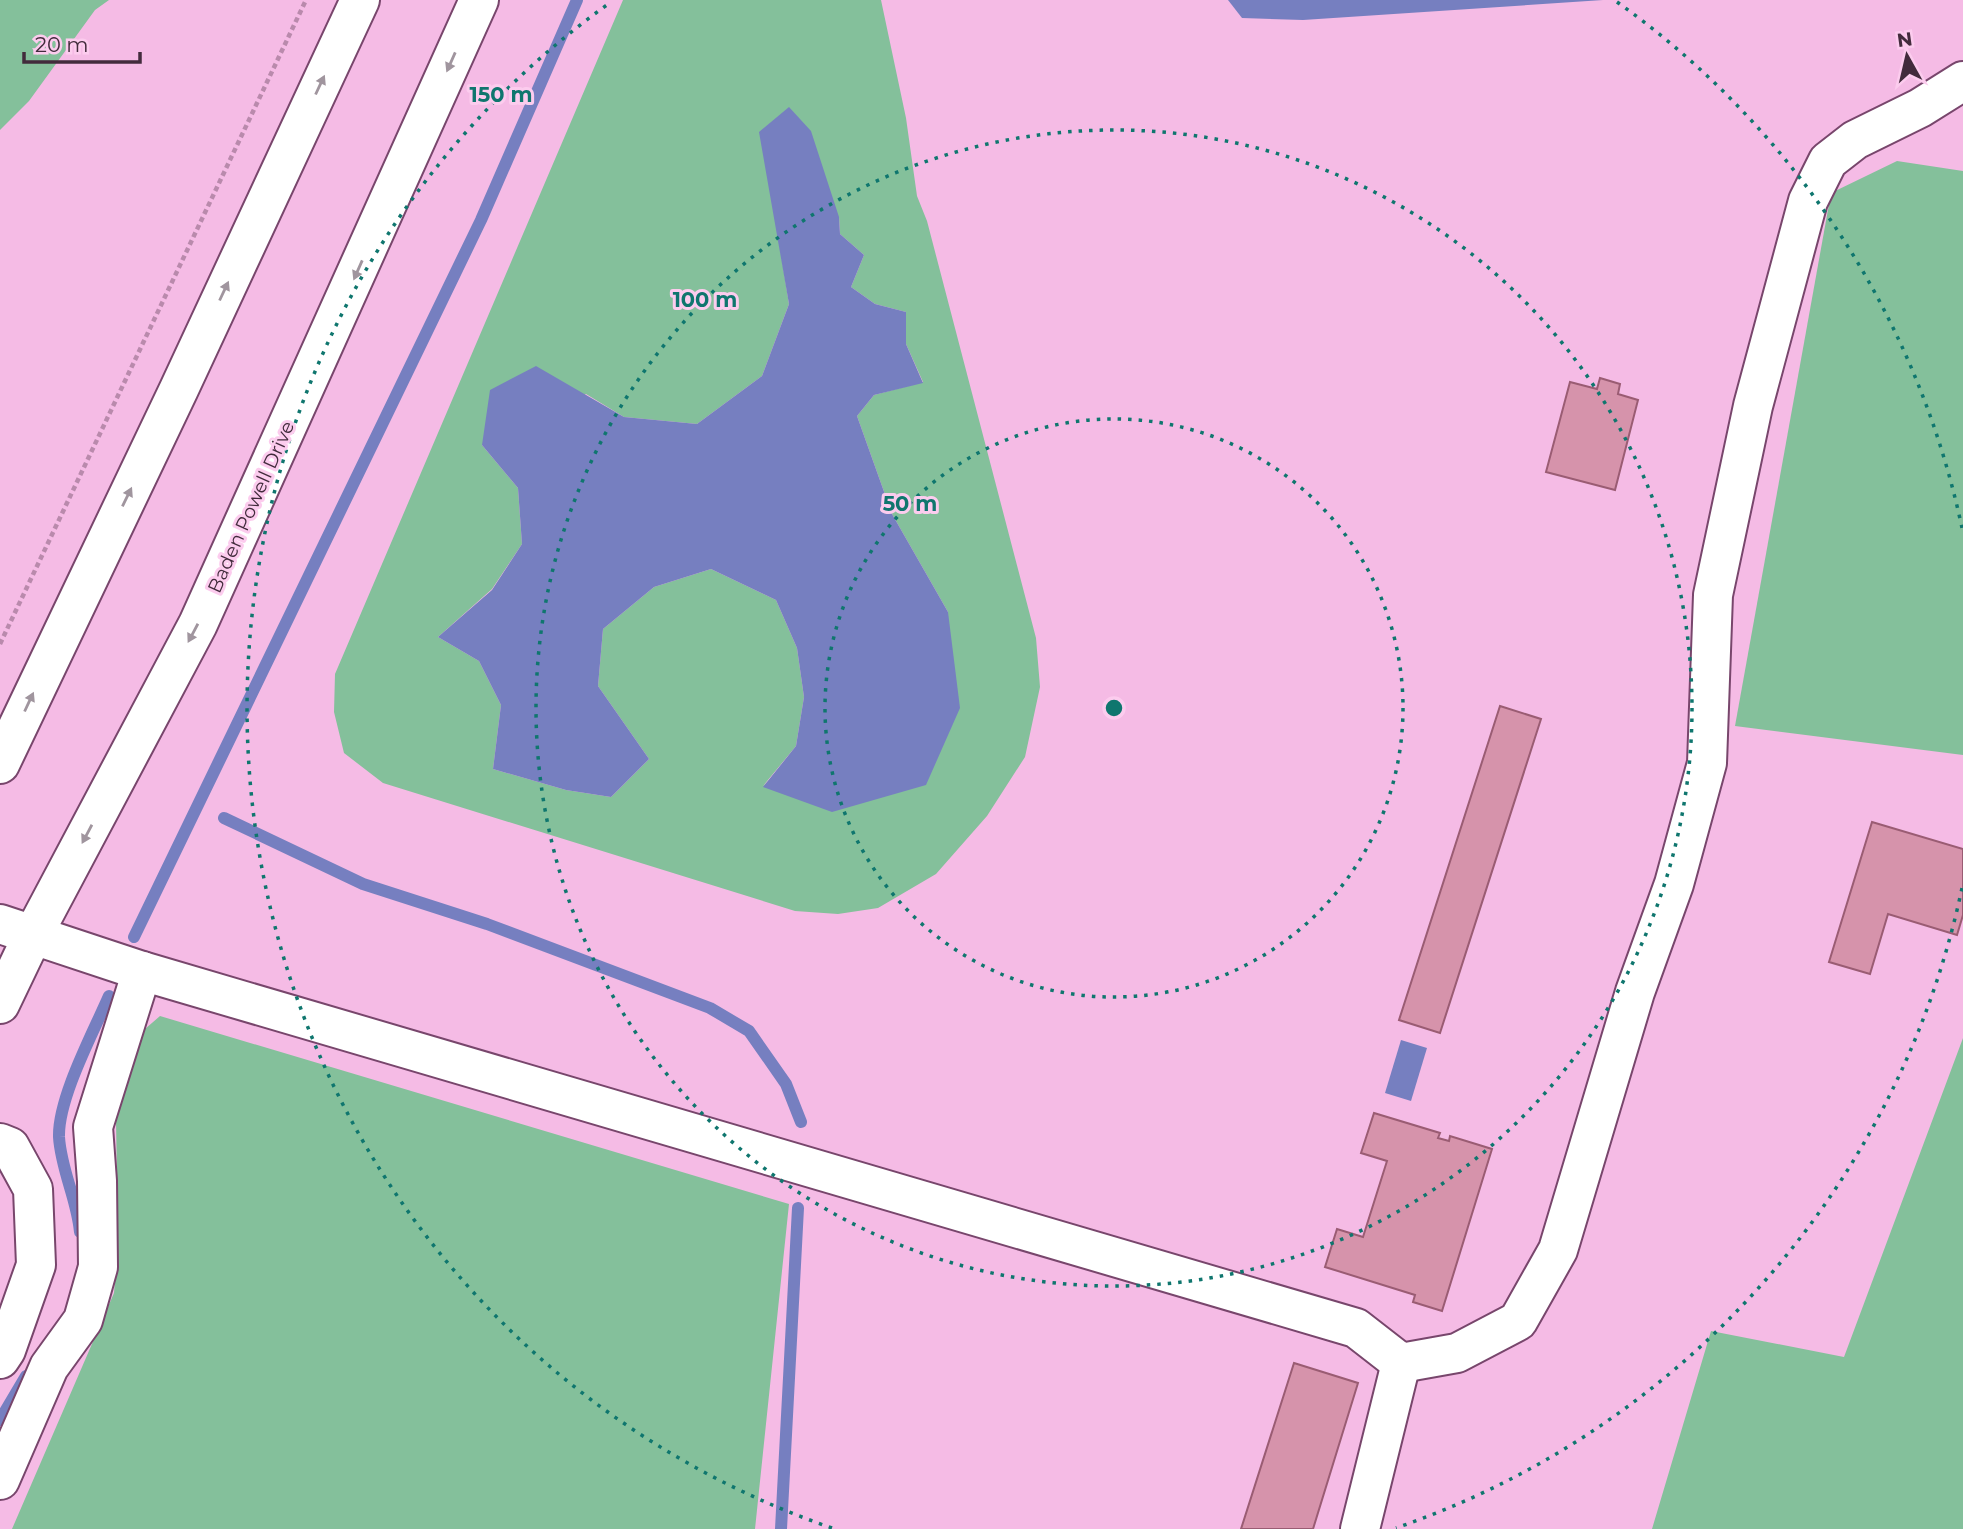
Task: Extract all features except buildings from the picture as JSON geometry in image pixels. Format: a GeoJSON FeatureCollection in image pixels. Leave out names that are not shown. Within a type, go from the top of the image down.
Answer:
{"type":"FeatureCollection","features":[{"type":"Feature","properties":{"kind":"street"},"geometry":{"type":"LineString","coordinates":[[0,764],[360,0]]}},
{"type":"Feature","properties":{"kind":"street","name":"Baden Powell Drive"},"geometry":{"type":"LineString","coordinates":[[0,1004],[17,930],[198,624],[479,0]]}},
{"type":"Feature","properties":{"kind":"street"},"geometry":{"type":"LineString","coordinates":[[17,930],[142,971],[1356,1328],[1401,1363],[1457,1353],[1518,1321],[1558,1250],[1635,992],[1674,884],[1707,763],[1713,595],[1753,406],[1808,201],[1828,161],[1855,140],[1920,108],[1963,81]]}},
{"type":"Feature","properties":{"kind":"street"},"geometry":{"type":"LineString","coordinates":[[0,1480],[49,1367],[82,1320],[98,1267],[93,1127],[142,971]]}},
{"type":"Feature","properties":{"kind":"street"},"geometry":{"type":"LineString","coordinates":[[0,1143],[10,1147],[33,1189],[36,1265],[6,1350],[0,1359]]}},
{"type":"Feature","properties":{"kind":"street"},"geometry":{"type":"LineString","coordinates":[[1360,1529],[1401,1363]]}},
{"type":"Feature","properties":{"kind":"path"},"geometry":{"type":"LineString","coordinates":[[0,644],[306,0]]}},
{"type":"Feature","properties":{"kind":"green space"},"geometry":{"type":"Polygon","coordinates":[[[0,0],[109,0],[95,10],[29,101],[0,130],[0,0]]]}},
{"type":"Feature","properties":{"kind":"green space"},"geometry":{"type":"Polygon","coordinates":[[[623,0],[881,0],[906,118],[917,196],[927,221],[1036,638],[1040,687],[1025,757],[987,816],[936,874],[878,908],[838,914],[795,911],[383,783],[344,753],[334,712],[335,674],[623,0]],[[839,217],[776,223],[789,304],[762,376],[697,424],[624,417],[586,394],[482,445],[518,488],[522,544],[492,589],[438,637],[479,661],[501,705],[493,769],[566,790],[611,797],[649,759],[598,686],[603,629],[654,587],[711,569],[776,600],[797,648],[804,697],[796,746],[763,786],[948,612],[892,514],[857,416],[874,395],[923,382],[906,344],[906,312],[875,304],[851,287],[864,255],[840,234],[839,217]]]}},
{"type":"Feature","properties":{"kind":"green space"},"geometry":{"type":"Polygon","coordinates":[[[1897,161],[1963,171],[1963,755],[1735,726],[1831,193],[1897,161]]]}},
{"type":"Feature","properties":{"kind":"green space"},"geometry":{"type":"Polygon","coordinates":[[[160,1016],[789,1204],[755,1529],[12,1529],[114,1293],[118,1243],[116,1120],[145,1029],[160,1016]]]}},
{"type":"Feature","properties":{"kind":"green space"},"geometry":{"type":"Polygon","coordinates":[[[1963,1038],[1963,1529],[1652,1529],[1711,1331],[1844,1357],[1963,1038]]]}},
{"type":"Feature","properties":{"kind":"water"},"geometry":{"type":"Polygon","coordinates":[[[1228,0],[1603,0],[1303,20],[1242,18],[1228,0]]]}},
{"type":"Feature","properties":{"kind":"water"},"geometry":{"type":"Polygon","coordinates":[[[789,107],[811,131],[839,217],[840,234],[864,255],[851,287],[875,304],[906,312],[906,344],[923,383],[874,395],[857,416],[892,514],[948,612],[960,708],[926,785],[832,812],[763,787],[796,746],[804,697],[797,648],[776,600],[711,569],[654,587],[603,629],[598,686],[649,759],[611,797],[566,790],[493,769],[501,705],[479,661],[438,637],[492,590],[522,544],[518,488],[482,445],[490,390],[536,366],[624,417],[697,424],[762,376],[789,304],[759,132],[789,107]]]}},
{"type":"Feature","properties":{"kind":"water"},"geometry":{"type":"Polygon","coordinates":[[[1401,1040],[1427,1048],[1411,1101],[1385,1093],[1401,1040]]]}},
{"type":"Feature","properties":{"kind":"waterway"},"geometry":{"type":"LineString","coordinates":[[134,937],[481,220],[577,0]]}},
{"type":"Feature","properties":{"kind":"waterway"},"geometry":{"type":"LineString","coordinates":[[224,818],[363,884],[487,924],[710,1008],[749,1031],[786,1084],[801,1122]]}},
{"type":"Feature","properties":{"kind":"waterway"},"geometry":{"type":"LineString","coordinates":[[80,1232],[60,1149],[60,1121],[70,1085],[109,996]]}},
{"type":"Feature","properties":{"kind":"waterway"},"geometry":{"type":"LineString","coordinates":[[781,1529],[798,1208]]}},
{"type":"Feature","properties":{"kind":"waterway"},"geometry":{"type":"LineString","coordinates":[[0,1420],[26,1376]]}}]}
